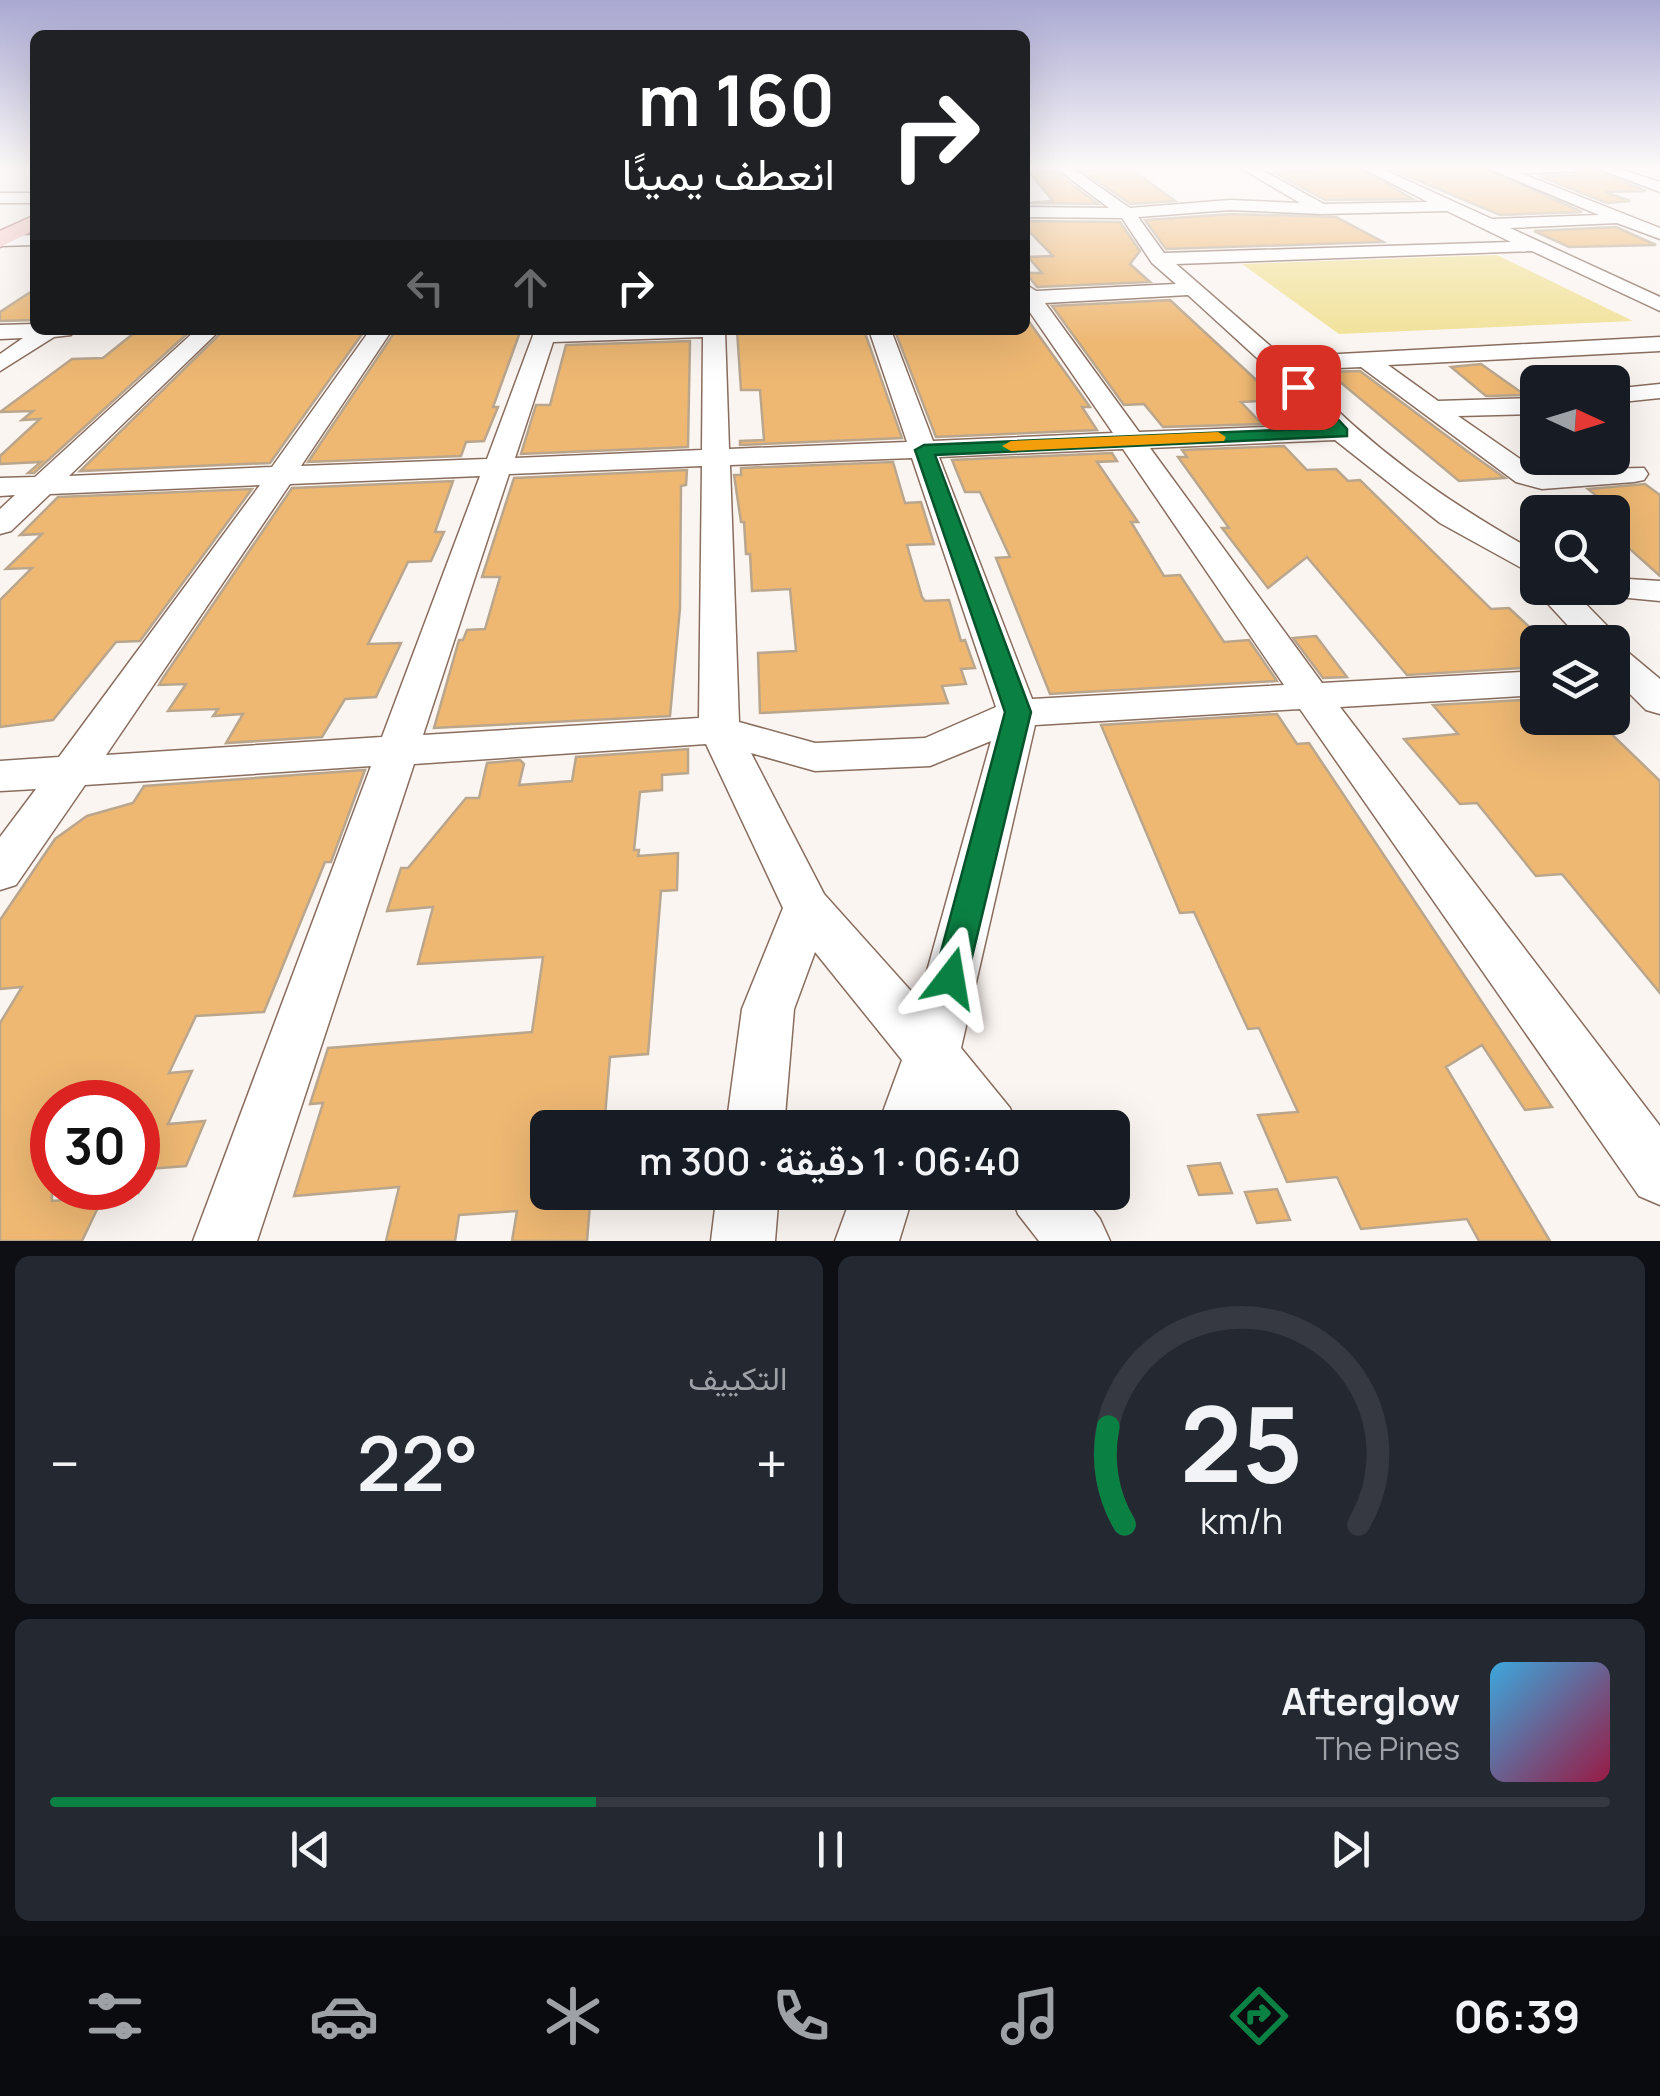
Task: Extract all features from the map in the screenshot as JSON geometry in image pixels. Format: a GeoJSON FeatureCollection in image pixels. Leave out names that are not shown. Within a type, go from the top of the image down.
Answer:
{"type":"FeatureCollection","features":[{"type":"Feature","properties":{"kind":"main road"},"geometry":{"type":"LineString","coordinates":[[0,240],[26,226]]}},
{"type":"Feature","properties":{"kind":"street"},"geometry":{"type":"LineString","coordinates":[[1137,226],[1160,259],[1277,364],[1341,432],[1451,517],[1520,560]]}},
{"type":"Feature","properties":{"kind":"street"},"geometry":{"type":"LineString","coordinates":[[1492,226],[1660,304]]}},
{"type":"Feature","properties":{"kind":"street"},"geometry":{"type":"LineString","coordinates":[[0,240],[30,240]]}},
{"type":"Feature","properties":{"kind":"street"},"geometry":{"type":"LineString","coordinates":[[1160,259],[1536,246]]}},
{"type":"Feature","properties":{"kind":"street"},"geometry":{"type":"LineString","coordinates":[[1030,295],[1192,289]]}},
{"type":"Feature","properties":{"kind":"street"},"geometry":{"type":"LineString","coordinates":[[1030,299],[1311,696],[1660,1175]]}},
{"type":"Feature","properties":{"kind":"street"},"geometry":{"type":"LineString","coordinates":[[0,332],[30,331]]}},
{"type":"Feature","properties":{"kind":"street"},"geometry":{"type":"LineString","coordinates":[[0,364],[41,335]]}},
{"type":"Feature","properties":{"kind":"street"},"geometry":{"type":"LineString","coordinates":[[0,524],[205,335]]}},
{"type":"Feature","properties":{"kind":"street"},"geometry":{"type":"LineString","coordinates":[[0,872],[378,335]]}},
{"type":"Feature","properties":{"kind":"street"},"geometry":{"type":"LineString","coordinates":[[225,1241],[543,335]]}},
{"type":"Feature","properties":{"kind":"street"},"geometry":{"type":"LineString","coordinates":[[714,335],[719,730],[807,908],[975,1110]]}},
{"type":"Feature","properties":{"kind":"street"},"geometry":{"type":"LineString","coordinates":[[882,335],[1018,712],[932,1054],[912,1110]]}},
{"type":"Feature","properties":{"kind":"street"},"geometry":{"type":"LineString","coordinates":[[1277,364],[1660,344]]}},
{"type":"Feature","properties":{"kind":"street"},"geometry":{"type":"LineString","coordinates":[[1368,361],[1526,476],[1542,480],[1635,472]]}},
{"type":"Feature","properties":{"kind":"street"},"geometry":{"type":"LineString","coordinates":[[1432,409],[1520,407]]}},
{"type":"Feature","properties":{"kind":"street"},"geometry":{"type":"LineString","coordinates":[[0,487],[1341,432]]}},
{"type":"Feature","properties":{"kind":"street"},"geometry":{"type":"LineString","coordinates":[[1630,589],[1660,591]]}},
{"type":"Feature","properties":{"kind":"street"},"geometry":{"type":"LineString","coordinates":[[1569,605],[1587,625]]}},
{"type":"Feature","properties":{"kind":"street"},"geometry":{"type":"LineString","coordinates":[[0,776],[719,730],[815,757],[930,752],[1018,712],[1520,684]]}},
{"type":"Feature","properties":{"kind":"street"},"geometry":{"type":"LineString","coordinates":[[757,1110],[768,1009],[807,908]]}},
{"type":"Feature","properties":{"kind":"street"},"geometry":{"type":"LineString","coordinates":[[742,1241],[746,1210]]}},
{"type":"Feature","properties":{"kind":"street"},"geometry":{"type":"LineString","coordinates":[[867,1241],[878,1210]]}},
{"type":"Feature","properties":{"kind":"street"},"geometry":{"type":"LineString","coordinates":[[1054,1210],[1078,1241]]}},
{"type":"Feature","properties":{"kind":"shaded area"},"geometry":{"type":"Polygon","coordinates":[[[1497,255],[1633,321],[1339,334],[1242,264],[1497,255]]]}},
{"type":"Feature","properties":{"kind":"building"},"geometry":{"type":"Polygon","coordinates":[[[1030,226],[1123,226],[1140,251],[1130,264],[1150,282],[1037,287],[1030,273],[1042,273],[1030,257],[1053,256],[1030,232],[1030,226]]]}},
{"type":"Feature","properties":{"kind":"building"},"geometry":{"type":"Polygon","coordinates":[[[1149,226],[1353,226],[1383,242],[1166,249],[1149,226]]]}},
{"type":"Feature","properties":{"kind":"building"},"geometry":{"type":"Polygon","coordinates":[[[1616,227],[1656,245],[1569,247],[1534,231],[1616,227]]]}},
{"type":"Feature","properties":{"kind":"building"},"geometry":{"type":"Polygon","coordinates":[[[30,292],[30,320],[0,321],[0,312],[30,292]]]}},
{"type":"Feature","properties":{"kind":"building"},"geometry":{"type":"Polygon","coordinates":[[[1170,300],[1278,400],[1241,402],[1262,424],[1163,427],[1144,404],[1124,405],[1052,306],[1170,300]]]}},
{"type":"Feature","properties":{"kind":"building"},"geometry":{"type":"Polygon","coordinates":[[[1030,323],[1090,407],[1082,407],[1097,430],[936,437],[897,335],[1030,335],[1030,323]]]}},
{"type":"Feature","properties":{"kind":"building"},"geometry":{"type":"Polygon","coordinates":[[[132,335],[186,335],[34,473],[28,473],[41,462],[0,464],[0,456],[40,419],[22,420],[33,411],[0,412],[72,359],[103,358],[132,335]]]}},
{"type":"Feature","properties":{"kind":"building"},"geometry":{"type":"Polygon","coordinates":[[[219,335],[361,335],[270,463],[80,471],[219,335]]]}},
{"type":"Feature","properties":{"kind":"building"},"geometry":{"type":"Polygon","coordinates":[[[393,335],[519,335],[484,441],[466,442],[461,456],[308,462],[393,335]]]}},
{"type":"Feature","properties":{"kind":"building"},"geometry":{"type":"Polygon","coordinates":[[[737,335],[866,335],[902,438],[740,445],[740,441],[764,440],[760,390],[741,390],[737,335]]]}},
{"type":"Feature","properties":{"kind":"building"},"geometry":{"type":"Polygon","coordinates":[[[690,341],[688,447],[521,454],[536,405],[550,405],[566,345],[690,341]]]}},
{"type":"Feature","properties":{"kind":"building"},"geometry":{"type":"Polygon","coordinates":[[[1481,364],[1520,395],[1486,396],[1451,367],[1481,364]]]}},
{"type":"Feature","properties":{"kind":"building"},"geometry":{"type":"Polygon","coordinates":[[[1360,371],[1505,478],[1459,481],[1328,372],[1360,371]]]}},
{"type":"Feature","properties":{"kind":"building"},"geometry":{"type":"Polygon","coordinates":[[[1284,446],[1307,470],[1336,469],[1348,481],[1360,480],[1491,609],[1509,608],[1527,625],[1520,625],[1520,668],[1407,675],[1307,557],[1268,588],[1222,528],[1229,528],[1178,457],[1187,457],[1182,450],[1284,446]]]}},
{"type":"Feature","properties":{"kind":"building"},"geometry":{"type":"Polygon","coordinates":[[[1112,453],[1117,461],[1097,462],[1138,522],[1131,522],[1164,576],[1180,575],[1224,642],[1249,640],[1277,681],[1050,694],[996,558],[1010,557],[980,492],[965,492],[952,460],[1112,453]]]}},
{"type":"Feature","properties":{"kind":"building"},"geometry":{"type":"Polygon","coordinates":[[[893,462],[905,503],[921,502],[934,544],[907,545],[922,597],[925,601],[949,600],[961,641],[965,640],[975,668],[961,669],[966,684],[942,686],[948,703],[760,713],[758,653],[796,651],[790,589],[752,591],[750,554],[746,554],[734,475],[741,475],[741,468],[893,462]]]}},
{"type":"Feature","properties":{"kind":"building"},"geometry":{"type":"Polygon","coordinates":[[[687,470],[686,485],[681,486],[680,608],[670,716],[434,728],[459,640],[463,640],[467,630],[485,629],[500,577],[482,577],[514,478],[687,470]]]}},
{"type":"Feature","properties":{"kind":"building"},"geometry":{"type":"Polygon","coordinates":[[[453,481],[435,532],[444,532],[431,561],[408,562],[368,644],[401,643],[376,697],[345,699],[322,737],[226,743],[243,714],[213,716],[218,709],[168,711],[186,684],[159,685],[292,488],[453,481]]]}},
{"type":"Feature","properties":{"kind":"building"},"geometry":{"type":"Polygon","coordinates":[[[1645,484],[1660,495],[1660,576],[1630,549],[1630,495],[1596,495],[1588,489],[1645,484]]]}},
{"type":"Feature","properties":{"kind":"building"},"geometry":{"type":"Polygon","coordinates":[[[252,489],[140,641],[116,642],[53,720],[0,727],[0,600],[32,568],[6,569],[42,534],[20,535],[58,497],[252,489]]]}},
{"type":"Feature","properties":{"kind":"building"},"geometry":{"type":"Polygon","coordinates":[[[1316,636],[1347,677],[1323,678],[1293,638],[1316,636]]]}},
{"type":"Feature","properties":{"kind":"building"},"geometry":{"type":"Polygon","coordinates":[[[1520,700],[1520,735],[1613,735],[1660,781],[1660,993],[1562,874],[1536,876],[1477,803],[1460,804],[1404,739],[1458,734],[1433,705],[1520,700]]]}},
{"type":"Feature","properties":{"kind":"building"},"geometry":{"type":"Polygon","coordinates":[[[1277,714],[1297,744],[1309,743],[1552,1107],[1525,1110],[1482,1045],[1446,1067],[1550,1241],[1479,1241],[1467,1219],[1361,1229],[1337,1177],[1287,1182],[1258,1115],[1298,1112],[1259,1028],[1248,1029],[1194,912],[1180,913],[1101,725],[1277,714]]]}},
{"type":"Feature","properties":{"kind":"building"},"geometry":{"type":"Polygon","coordinates":[[[688,749],[688,773],[662,775],[662,790],[640,792],[634,850],[639,850],[638,856],[678,853],[677,890],[661,891],[648,1054],[610,1057],[606,1110],[530,1110],[530,1210],[590,1210],[587,1241],[512,1241],[517,1211],[459,1215],[455,1241],[386,1241],[399,1187],[294,1196],[323,1103],[310,1104],[328,1048],[532,1032],[543,957],[418,964],[433,907],[387,911],[401,868],[408,868],[466,798],[479,798],[487,763],[520,760],[524,764],[519,785],[572,781],[576,757],[688,749]]]}},
{"type":"Feature","properties":{"kind":"building"},"geometry":{"type":"Polygon","coordinates":[[[365,770],[331,862],[325,862],[264,1012],[196,1016],[169,1073],[192,1071],[168,1124],[205,1121],[186,1166],[160,1168],[160,1080],[30,1080],[30,1210],[97,1210],[82,1241],[0,1241],[0,1023],[22,987],[0,989],[0,920],[55,839],[87,816],[133,803],[144,786],[365,770]]]}},
{"type":"Feature","properties":{"kind":"building"},"geometry":{"type":"Polygon","coordinates":[[[1220,1163],[1232,1193],[1199,1195],[1188,1166],[1220,1163]]]}},
{"type":"Feature","properties":{"kind":"building"},"geometry":{"type":"Polygon","coordinates":[[[1277,1189],[1290,1220],[1257,1223],[1245,1192],[1277,1189]]]}},
{"type":"Feature","properties":{"kind":"slow traffic"},"geometry":{"type":"LineString","coordinates":[[1011,446],[1218,437]]}},
{"type":"Feature","properties":{"kind":"route"},"geometry":{"type":"LineString","coordinates":[[951,978],[1018,712],[924,450],[1341,432],[1298,387]]}}]}
